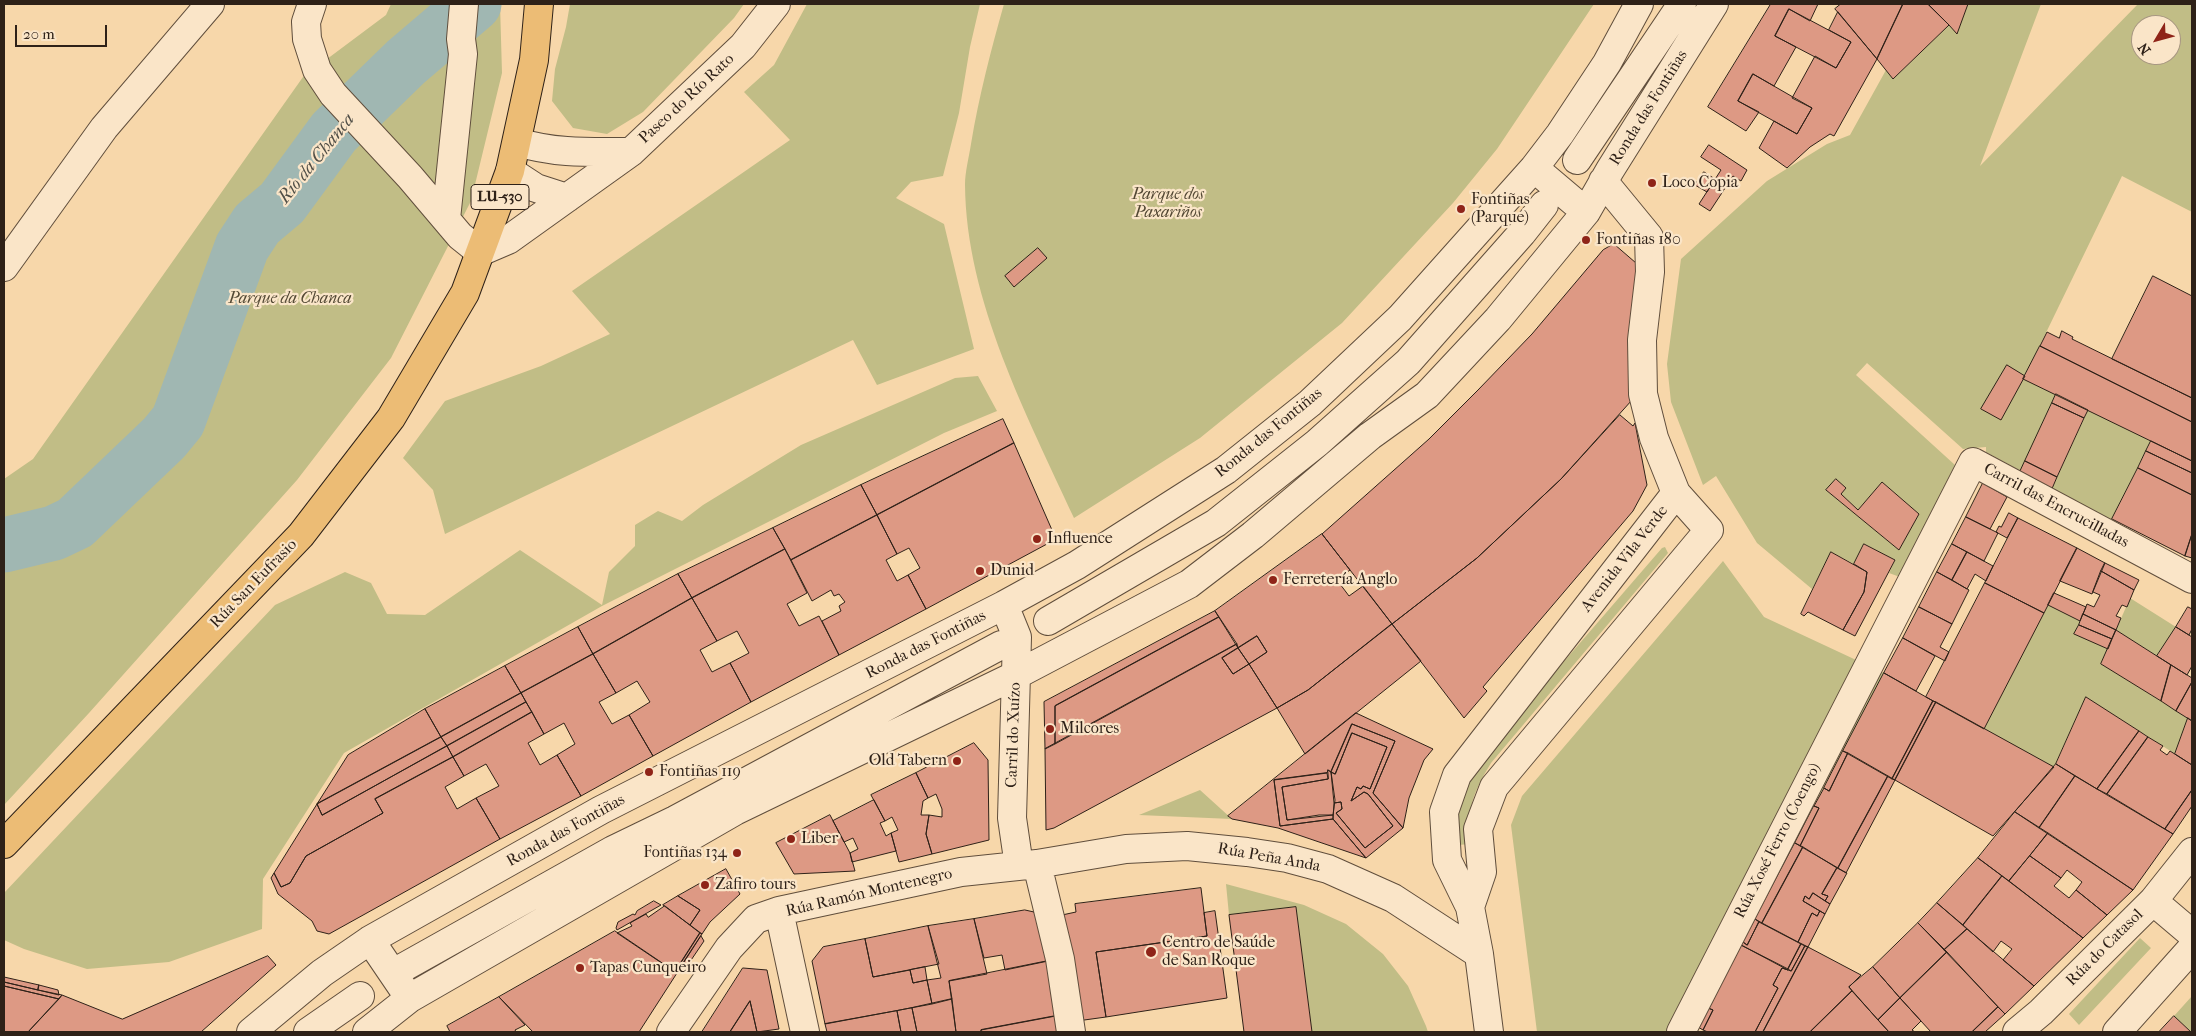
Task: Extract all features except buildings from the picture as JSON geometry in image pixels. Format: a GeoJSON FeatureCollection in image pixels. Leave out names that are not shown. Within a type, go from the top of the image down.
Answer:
{"type":"FeatureCollection","features":[{"type":"Feature","properties":{"kind":"main road","name":"LU-530"},"geometry":{"type":"LineString","coordinates":[[480,252],[510,171],[518,142],[535,54],[539,4]]}},
{"type":"Feature","properties":{"kind":"main road","name":"Rúa San Eufrasio"},"geometry":{"type":"LineString","coordinates":[[4,844],[301,535],[392,418],[465,292],[480,252]]}},
{"type":"Feature","properties":{"kind":"street"},"geometry":{"type":"LineString","coordinates":[[4,267],[104,128],[210,4]]}},
{"type":"Feature","properties":{"kind":"street"},"geometry":{"type":"LineString","coordinates":[[312,4],[306,22],[307,39],[317,70],[333,94],[410,176],[460,236],[480,252],[508,240],[631,152]]}},
{"type":"Feature","properties":{"kind":"street"},"geometry":{"type":"LineString","coordinates":[[446,219],[463,54],[461,39],[464,4]]}},
{"type":"Feature","properties":{"kind":"street","name":"Paseo do Río Rato"},"geometry":{"type":"LineString","coordinates":[[518,142],[536,148],[566,152],[631,152],[743,46],[776,4]]}},
{"type":"Feature","properties":{"kind":"street","name":"Ronda das Fontiñas"},"geometry":{"type":"LineString","coordinates":[[251,1032],[322,973],[370,940],[601,810],[1077,566],[1226,470],[1310,403],[1400,318],[1534,168],[1560,134],[1607,63],[1639,4]]}},
{"type":"Feature","properties":{"kind":"street"},"geometry":{"type":"LineString","coordinates":[[1577,160],[1682,4]]}},
{"type":"Feature","properties":{"kind":"street","name":"Ronda das Fontiñas"},"geometry":{"type":"LineString","coordinates":[[367,1032],[410,998],[735,811],[1016,675],[1189,584],[1253,535],[1370,436],[1427,395],[1498,319],[1586,212],[1603,181],[1714,4]]}},
{"type":"Feature","properties":{"kind":"street"},"geometry":{"type":"LineString","coordinates":[[1534,168],[1586,212]]}},
{"type":"Feature","properties":{"kind":"street"},"geometry":{"type":"LineString","coordinates":[[510,171],[536,188],[567,198]]}},
{"type":"Feature","properties":{"kind":"street"},"geometry":{"type":"LineString","coordinates":[[1603,181],[1649,237],[1650,272],[1642,340],[1644,394],[1654,438],[1676,493]]}},
{"type":"Feature","properties":{"kind":"street"},"geometry":{"type":"LineString","coordinates":[[1048,620],[1216,524],[1317,443],[1408,362],[1522,233],[1544,205]]}},
{"type":"Feature","properties":{"kind":"street","name":"Carril das Encrucilladas"},"geometry":{"type":"LineString","coordinates":[[1876,649],[1973,462],[2192,579]]}},
{"type":"Feature","properties":{"kind":"street","name":"Avenida Vila Verde"},"geometry":{"type":"LineString","coordinates":[[1470,907],[1482,872],[1478,829],[1494,787],[1708,530],[1676,493],[1457,775],[1444,812],[1447,860],[1470,907],[1479,954]]}},
{"type":"Feature","properties":{"kind":"street","name":"Carril do Xuízo"},"geometry":{"type":"LineString","coordinates":[[1004,605],[1017,637],[1012,818],[1060,958],[1071,1032]]}},
{"type":"Feature","properties":{"kind":"street"},"geometry":{"type":"LineString","coordinates":[[404,967],[613,850],[675,820],[1001,645]]}},
{"type":"Feature","properties":{"kind":"street","name":"Rúa Xosé Ferro (Coengo)"},"geometry":{"type":"LineString","coordinates":[[1681,1032],[1876,649]]}},
{"type":"Feature","properties":{"kind":"street","name":"Rúa Peña Anda"},"geometry":{"type":"LineString","coordinates":[[1028,865],[1126,849],[1187,846],[1287,858],[1328,869],[1393,898],[1479,954]]}},
{"type":"Feature","properties":{"kind":"street","name":"Rúa do Catasol"},"geometry":{"type":"LineString","coordinates":[[2017,1032],[2041,1012],[2152,901],[2190,855]]}},
{"type":"Feature","properties":{"kind":"street","name":"Rúa Ramón Montenegro"},"geometry":{"type":"LineString","coordinates":[[804,1032],[779,911],[960,872],[1028,865]]}},
{"type":"Feature","properties":{"kind":"street"},"geometry":{"type":"LineString","coordinates":[[2152,901],[2192,934]]}},
{"type":"Feature","properties":{"kind":"street"},"geometry":{"type":"LineString","coordinates":[[671,1032],[729,948],[756,919],[779,911]]}},
{"type":"Feature","properties":{"kind":"street"},"geometry":{"type":"LineString","coordinates":[[370,940],[410,998]]}},
{"type":"Feature","properties":{"kind":"street"},"geometry":{"type":"LineString","coordinates":[[2117,1032],[2192,948]]}},
{"type":"Feature","properties":{"kind":"street"},"geometry":{"type":"LineString","coordinates":[[1479,954],[1489,1032]]}},
{"type":"Feature","properties":{"kind":"street"},"geometry":{"type":"LineString","coordinates":[[308,1032],[360,996]]}},
{"type":"Feature","properties":{"kind":"green space","name":"Parque da Chanca"},"geometry":{"type":"Polygon","coordinates":[[[391,4],[500,4],[502,73],[471,201],[391,358],[297,480],[89,713],[4,805],[4,479],[33,459],[303,77],[386,15],[391,4]]]}},
{"type":"Feature","properties":{"kind":"green space"},"geometry":{"type":"Polygon","coordinates":[[[570,4],[744,4],[734,18],[643,112],[607,134],[573,128],[552,101],[555,69],[570,4]]]}},
{"type":"Feature","properties":{"kind":"green space"},"geometry":{"type":"Polygon","coordinates":[[[807,4],[980,4],[970,47],[959,113],[943,176],[911,182],[896,198],[944,224],[974,349],[877,385],[853,340],[445,534],[433,490],[403,458],[445,401],[541,366],[610,334],[572,291],[790,140],[744,92],[774,65],[807,4]]]}},
{"type":"Feature","properties":{"kind":"green space","name":"Parque dos Paxariños"},"geometry":{"type":"Polygon","coordinates":[[[1004,4],[1594,4],[1497,149],[1453,203],[1342,323],[1200,438],[1074,518],[1037,439],[1002,356],[976,271],[968,228],[965,185],[966,170],[990,56],[1004,4]]]}},
{"type":"Feature","properties":{"kind":"green space"},"geometry":{"type":"Polygon","coordinates":[[[1968,4],[2041,4],[1980,166],[2138,4],[2192,4],[2192,212],[2122,176],[2025,376],[1982,409],[2001,420],[2023,379],[2056,394],[2021,471],[1986,452],[1986,447],[1963,449],[1867,363],[1856,375],[1955,465],[1900,577],[1889,573],[1895,560],[1864,544],[1854,564],[1831,552],[1812,589],[1757,543],[1716,476],[1703,485],[1671,402],[1667,364],[1681,259],[1767,181],[1827,144],[1850,135],[1886,70],[1893,79],[1949,25],[1957,33],[1968,4]],[[1836,479],[1827,491],[1899,550],[1919,514],[1882,482],[1858,510],[1841,494],[1846,488],[1836,479]]]}},
{"type":"Feature","properties":{"kind":"green space"},"geometry":{"type":"Polygon","coordinates":[[[978,376],[997,411],[944,433],[602,606],[344,753],[263,879],[262,929],[169,962],[87,969],[24,949],[4,940],[4,893],[275,605],[345,572],[371,583],[387,614],[425,615],[520,550],[602,605],[609,572],[635,546],[635,525],[658,511],[682,521],[703,505],[801,445],[955,378],[978,376]]]}},
{"type":"Feature","properties":{"kind":"green space"},"geometry":{"type":"Polygon","coordinates":[[[2088,410],[2151,441],[2112,519],[2114,520],[2113,524],[2051,491],[2088,410]]]}},
{"type":"Feature","properties":{"kind":"green space"},"geometry":{"type":"Polygon","coordinates":[[[1665,547],[1668,553],[1491,763],[1473,801],[1469,820],[1470,844],[1458,845],[1459,803],[1467,783],[1497,739],[1662,548],[1665,547]]]}},
{"type":"Feature","properties":{"kind":"green space"},"geometry":{"type":"Polygon","coordinates":[[[1723,561],[1764,617],[1884,673],[1695,1032],[1537,1032],[1511,825],[1522,796],[1723,561]]]}},
{"type":"Feature","properties":{"kind":"green space"},"geometry":{"type":"Polygon","coordinates":[[[2130,598],[2176,627],[2157,656],[2116,630],[2130,598]]]}},
{"type":"Feature","properties":{"kind":"green space"},"geometry":{"type":"Polygon","coordinates":[[[2048,605],[2080,621],[2075,634],[2108,649],[2101,664],[2188,718],[2175,754],[2086,697],[2054,767],[1984,729],[2048,605]]]}},
{"type":"Feature","properties":{"kind":"green space"},"geometry":{"type":"Polygon","coordinates":[[[1200,790],[1232,819],[1139,815],[1200,790]]]}},
{"type":"Feature","properties":{"kind":"green space"},"geometry":{"type":"Polygon","coordinates":[[[1226,884],[1304,905],[1346,924],[1383,954],[1408,986],[1428,1032],[1312,1032],[1296,907],[1229,915],[1226,884]]]}},
{"type":"Feature","properties":{"kind":"green space"},"geometry":{"type":"Polygon","coordinates":[[[2140,938],[2151,948],[2079,1025],[2069,1014],[2140,938]]]}},
{"type":"Feature","properties":{"kind":"green space"},"geometry":{"type":"Polygon","coordinates":[[[2192,996],[2192,1032],[2191,1032],[2174,1016],[2192,996]]]}},
{"type":"Feature","properties":{"kind":"waterway","name":"Río da Chanca"},"geometry":{"type":"LineString","coordinates":[[4,545],[54,533],[75,523],[164,438],[178,421],[242,247],[257,224],[282,203],[334,132],[406,62],[474,4]]}},
{"type":"Feature","properties":{"kind":"place","name":"Loco Copia"},"geometry":{"type":"Point","coordinates":[1652,183]}},
{"type":"Feature","properties":{"kind":"place","name":"Fontiñas (Parque)"},"geometry":{"type":"Point","coordinates":[1461,209]}},
{"type":"Feature","properties":{"kind":"place","name":"Fontiñas 180"},"geometry":{"type":"Point","coordinates":[1586,240]}},
{"type":"Feature","properties":{"kind":"place","name":"Influence"},"geometry":{"type":"Point","coordinates":[1037,539]}},
{"type":"Feature","properties":{"kind":"place","name":"Dunid"},"geometry":{"type":"Point","coordinates":[980,571]}},
{"type":"Feature","properties":{"kind":"place","name":"Ferretería Anglo"},"geometry":{"type":"Point","coordinates":[1273,580]}},
{"type":"Feature","properties":{"kind":"place","name":"Milcores"},"geometry":{"type":"Point","coordinates":[1050,729]}},
{"type":"Feature","properties":{"kind":"place","name":"Old Tabern"},"geometry":{"type":"Point","coordinates":[957,761]}},
{"type":"Feature","properties":{"kind":"place","name":"Fontiñas 119"},"geometry":{"type":"Point","coordinates":[649,772]}},
{"type":"Feature","properties":{"kind":"place","name":"Liber"},"geometry":{"type":"Point","coordinates":[791,839]}},
{"type":"Feature","properties":{"kind":"place","name":"Fontiñas 134"},"geometry":{"type":"Point","coordinates":[737,853]}},
{"type":"Feature","properties":{"kind":"place","name":"Zafiro tours"},"geometry":{"type":"Point","coordinates":[705,885]}},
{"type":"Feature","properties":{"kind":"place","name":"Centro de Saúde de San Roque"},"geometry":{"type":"Point","coordinates":[1151,952]}},
{"type":"Feature","properties":{"kind":"place","name":"Tapas Cunqueiro"},"geometry":{"type":"Point","coordinates":[580,968]}}]}
